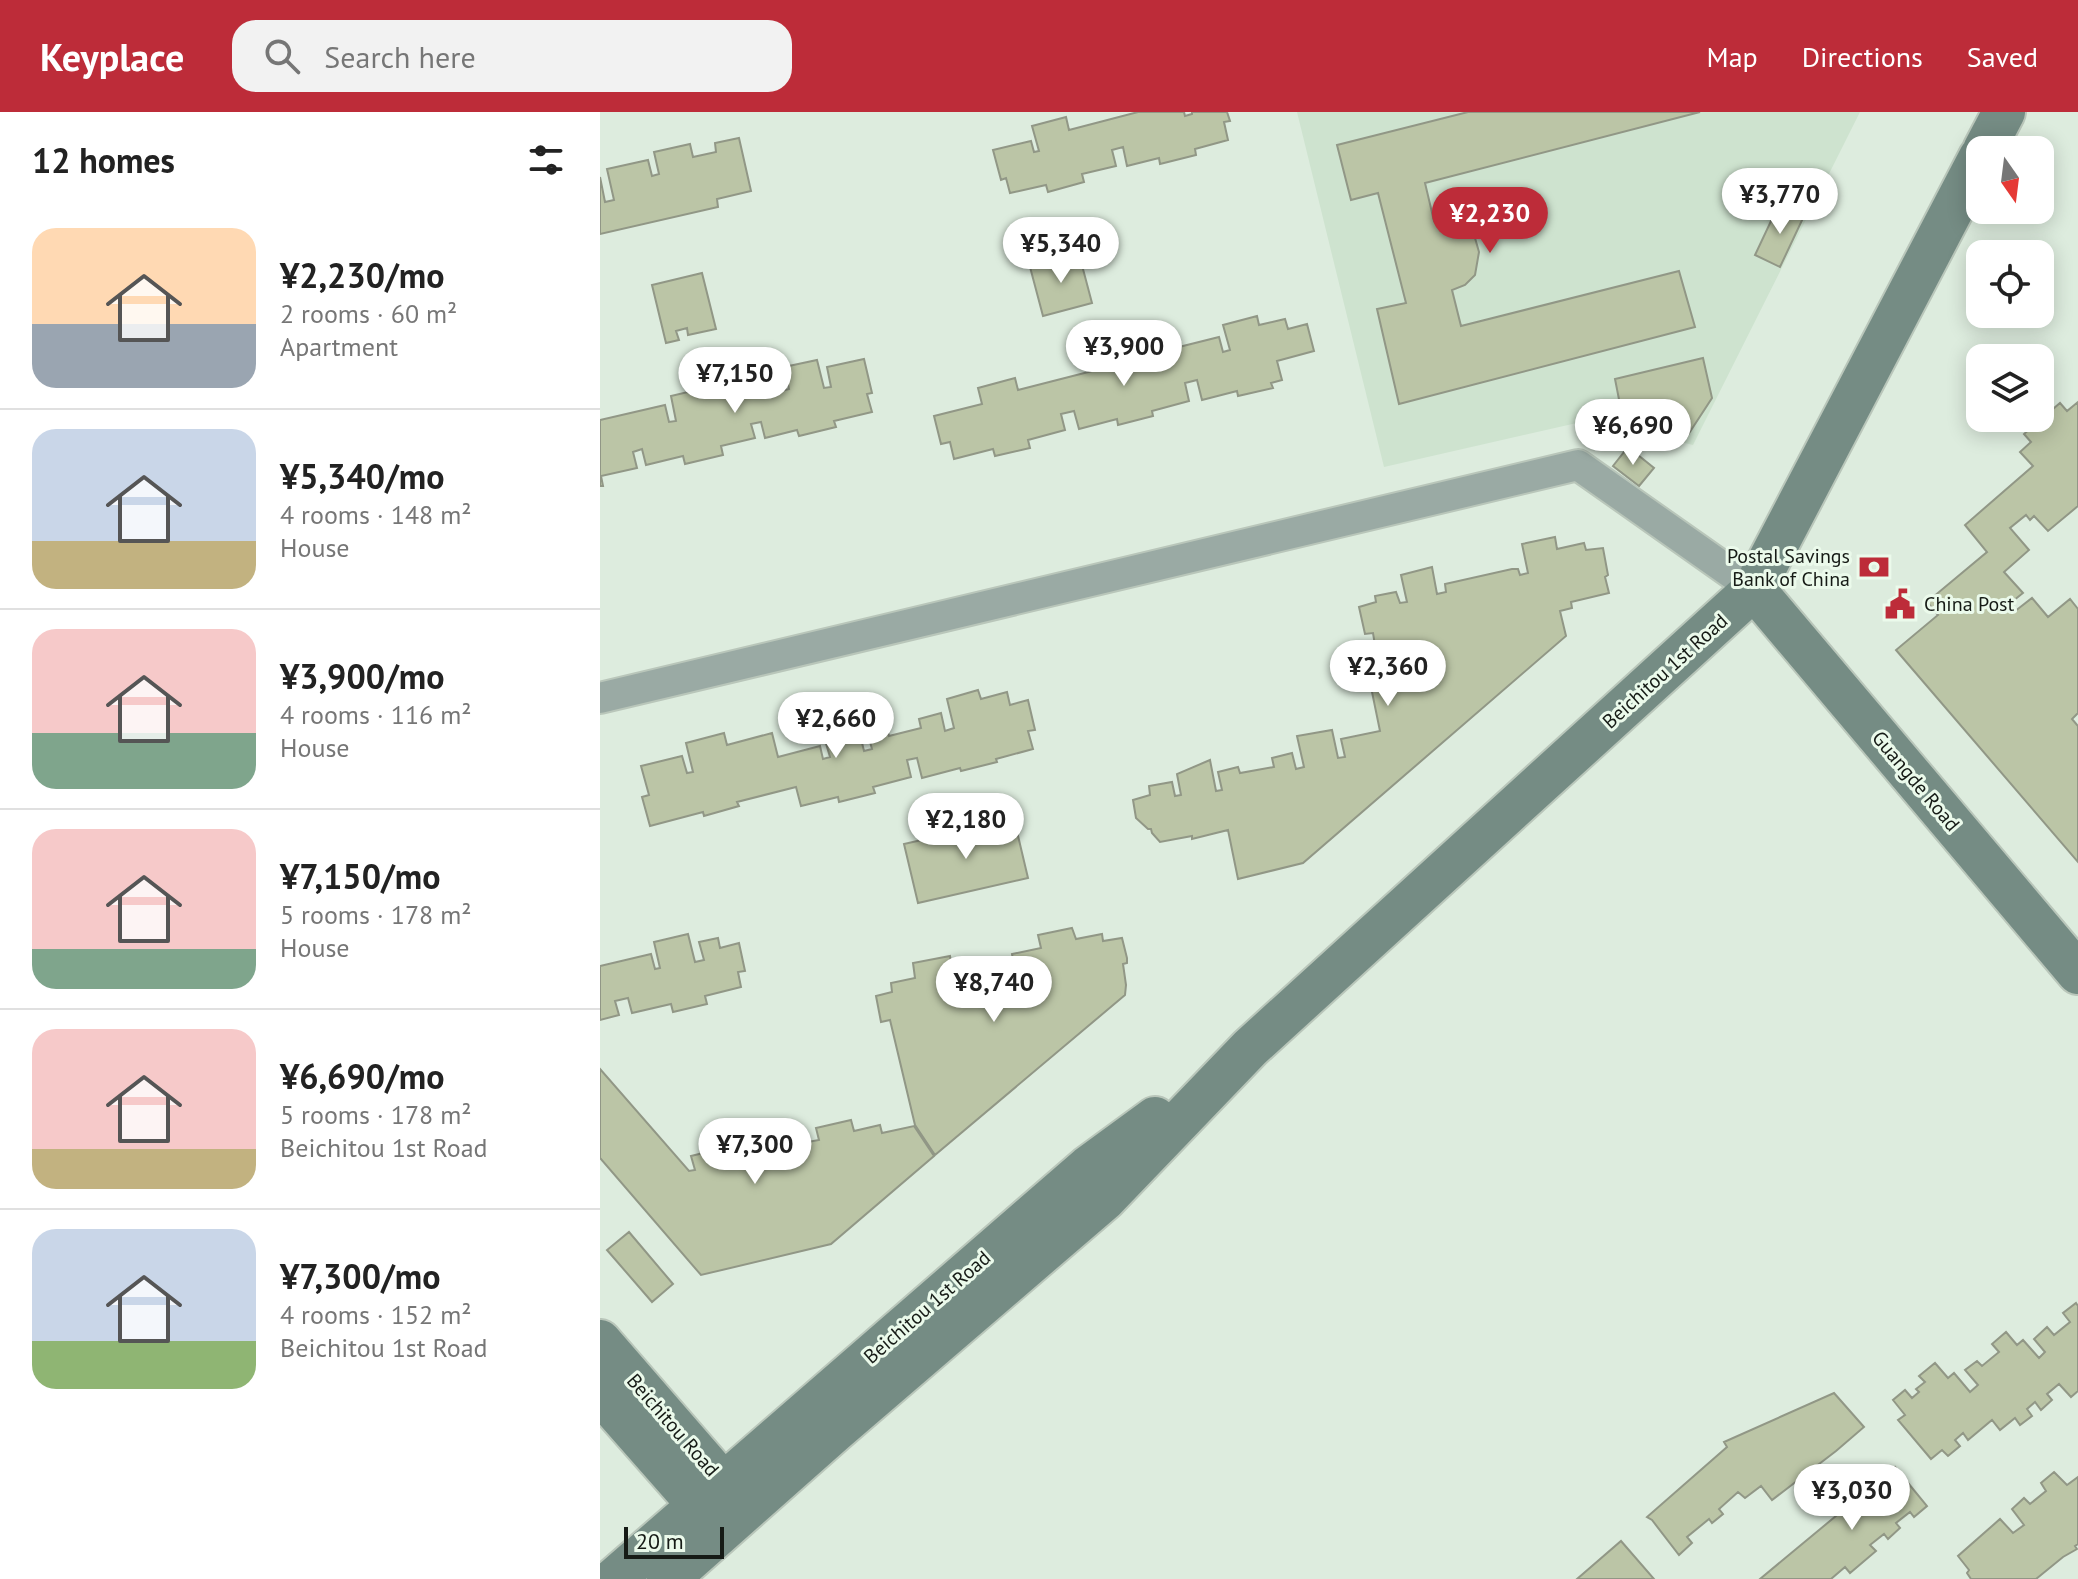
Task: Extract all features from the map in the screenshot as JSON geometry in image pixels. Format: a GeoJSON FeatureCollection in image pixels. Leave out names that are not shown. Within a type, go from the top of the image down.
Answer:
{"type":"FeatureCollection","features":[{"type":"Feature","properties":{"kind":"street"},"geometry":{"type":"LineString","coordinates":[[1991,136],[2004,112]]}},
{"type":"Feature","properties":{"kind":"street","name":"Beichitou 1st Road"},"geometry":{"type":"LineString","coordinates":[[614,1579],[722,1508],[1105,1199],[1250,1048],[1754,589],[1966,184]]}},
{"type":"Feature","properties":{"kind":"street"},"geometry":{"type":"LineString","coordinates":[[600,698],[1578,465],[1754,589]]}},
{"type":"Feature","properties":{"kind":"street","name":"Guangde Road"},"geometry":{"type":"LineString","coordinates":[[1754,589],[2078,973]]}},
{"type":"Feature","properties":{"kind":"street","name":"Beichitou Road"},"geometry":{"type":"LineString","coordinates":[[600,1341],[722,1508]]}},
{"type":"Feature","properties":{"kind":"street","name":"Beichitou Road"},"geometry":{"type":"LineString","coordinates":[[600,1393],[722,1508]]}},
{"type":"Feature","properties":{"kind":"street","name":"Beichitou 1st Road"},"geometry":{"type":"LineString","coordinates":[[668,1579],[722,1508]]}},
{"type":"Feature","properties":{"kind":"shaded area"},"geometry":{"type":"Polygon","coordinates":[[[1297,112],[1860,112],[1693,445],[1590,420],[1384,467],[1297,112]]]}},
{"type":"Feature","properties":{"kind":"building"},"geometry":{"type":"Polygon","coordinates":[[[1138,112],[1184,112],[1185,116],[1192,112],[1227,112],[1230,121],[1224,122],[1228,140],[1195,149],[1196,155],[1160,164],[1159,158],[1127,166],[1123,147],[1112,150],[1116,166],[1082,174],[1084,182],[1048,192],[1046,185],[1010,193],[1006,178],[1001,180],[993,150],[1031,141],[1034,152],[1039,151],[1032,126],[1066,117],[1069,130],[1138,112]]]}},
{"type":"Feature","properties":{"kind":"building"},"geometry":{"type":"Polygon","coordinates":[[[1468,112],[1700,112],[1425,183],[1434,221],[1446,218],[1469,229],[1479,252],[1475,275],[1465,285],[1452,290],[1461,326],[1679,271],[1695,327],[1399,404],[1377,309],[1406,303],[1378,193],[1351,200],[1337,145],[1468,112]]]}},
{"type":"Feature","properties":{"kind":"building"},"geometry":{"type":"Polygon","coordinates":[[[739,138],[751,191],[717,199],[718,207],[600,234],[600,177],[605,202],[614,200],[607,169],[648,160],[652,176],[659,174],[654,152],[690,144],[693,157],[716,152],[715,143],[739,138]]]}},
{"type":"Feature","properties":{"kind":"building"},"geometry":{"type":"Polygon","coordinates":[[[1779,204],[1804,216],[1780,267],[1755,255],[1779,204]]]}},
{"type":"Feature","properties":{"kind":"building"},"geometry":{"type":"Polygon","coordinates":[[[1079,254],[1092,303],[1043,316],[1030,267],[1079,254]]]}},
{"type":"Feature","properties":{"kind":"building"},"geometry":{"type":"Polygon","coordinates":[[[702,273],[716,329],[688,335],[687,328],[676,331],[679,340],[666,343],[652,285],[702,273]]]}},
{"type":"Feature","properties":{"kind":"building"},"geometry":{"type":"Polygon","coordinates":[[[1257,316],[1259,325],[1285,319],[1288,329],[1307,324],[1314,351],[1277,361],[1282,380],[1271,383],[1273,388],[1238,396],[1237,391],[1202,400],[1197,380],[1185,383],[1189,401],[1152,411],[1153,416],[1118,425],[1117,419],[1079,429],[1074,411],[1061,414],[1065,430],[1028,440],[1030,448],[995,456],[993,449],[954,459],[950,442],[941,444],[934,416],[982,404],[978,388],[1015,378],[1018,390],[1104,368],[1100,352],[1135,343],[1139,357],[1219,337],[1223,352],[1230,350],[1223,325],[1257,316]]]}},
{"type":"Feature","properties":{"kind":"building"},"geometry":{"type":"Polygon","coordinates":[[[1703,358],[1712,398],[1684,441],[1660,427],[1624,425],[1615,379],[1703,358]]]}},
{"type":"Feature","properties":{"kind":"building"},"geometry":{"type":"Polygon","coordinates":[[[864,359],[872,393],[867,394],[872,412],[834,421],[836,427],[799,436],[797,430],[765,438],[761,422],[751,424],[755,438],[721,446],[723,455],[685,464],[683,456],[646,465],[642,449],[633,452],[637,468],[601,476],[603,486],[600,486],[600,420],[665,405],[669,422],[676,421],[671,396],[777,371],[781,391],[789,389],[784,367],[817,360],[824,388],[831,387],[827,367],[864,359]]]}},
{"type":"Feature","properties":{"kind":"building"},"geometry":{"type":"Polygon","coordinates":[[[2078,402],[2078,506],[2048,531],[2034,516],[2030,520],[2026,515],[2010,528],[2029,550],[2004,572],[2023,593],[2008,605],[2014,612],[2032,598],[2048,617],[2070,599],[2078,609],[2078,713],[2072,719],[2078,726],[2078,862],[1896,650],[1938,615],[1927,602],[1987,552],[1965,525],[2033,466],[2020,452],[2031,442],[2024,434],[2054,432],[2054,408],[2060,403],[2067,411],[2078,402]]]}},
{"type":"Feature","properties":{"kind":"building"},"geometry":{"type":"Polygon","coordinates":[[[1628,447],[1654,468],[1639,486],[1613,466],[1628,447]]]}},
{"type":"Feature","properties":{"kind":"building"},"geometry":{"type":"Polygon","coordinates":[[[1555,537],[1557,549],[1584,543],[1586,550],[1603,548],[1609,593],[1571,602],[1572,608],[1560,611],[1566,636],[1303,863],[1238,879],[1228,830],[1192,839],[1192,836],[1160,842],[1151,829],[1136,818],[1133,800],[1150,795],[1149,786],[1172,782],[1175,796],[1181,795],[1177,774],[1210,760],[1216,791],[1222,790],[1218,772],[1238,767],[1240,773],[1274,767],[1272,758],[1292,753],[1296,769],[1304,767],[1297,736],[1332,730],[1338,758],[1345,757],[1341,739],[1380,731],[1363,648],[1375,645],[1373,633],[1365,634],[1359,607],[1376,602],[1375,596],[1396,592],[1400,603],[1407,602],[1401,575],[1432,567],[1437,594],[1446,592],[1445,584],[1512,569],[1518,569],[1520,575],[1528,573],[1522,544],[1555,537]]]}},
{"type":"Feature","properties":{"kind":"building"},"geometry":{"type":"Polygon","coordinates":[[[978,690],[981,699],[1007,692],[1010,705],[1028,700],[1035,730],[1028,731],[1033,749],[996,759],[997,762],[922,778],[917,758],[907,760],[911,777],[873,787],[875,793],[839,802],[838,797],[801,806],[796,787],[737,802],[739,806],[704,816],[703,812],[650,826],[642,797],[649,795],[641,766],[682,756],[687,773],[693,772],[686,743],[724,733],[727,745],[772,733],[778,757],[820,746],[823,759],[830,757],[822,730],[857,722],[864,751],[872,749],[867,731],[886,726],[889,736],[921,728],[919,719],[941,713],[945,731],[954,728],[947,699],[978,690]]]}},
{"type":"Feature","properties":{"kind":"building"},"geometry":{"type":"Polygon","coordinates":[[[1014,819],[1028,878],[918,903],[904,844],[1014,819]]]}},
{"type":"Feature","properties":{"kind":"building"},"geometry":{"type":"Polygon","coordinates":[[[1072,928],[1076,939],[1102,934],[1103,941],[1122,938],[1127,958],[1127,963],[1123,964],[1125,995],[935,1155],[915,1125],[890,1020],[881,1022],[876,996],[892,992],[891,983],[915,978],[913,963],[950,956],[952,969],[979,964],[981,971],[1014,965],[1012,954],[1041,948],[1038,935],[1072,928]]]}},
{"type":"Feature","properties":{"kind":"building"},"geometry":{"type":"Polygon","coordinates":[[[688,934],[695,962],[704,960],[699,942],[718,938],[720,948],[739,943],[745,971],[738,972],[741,987],[705,996],[707,1004],[673,1012],[671,1004],[632,1013],[628,998],[615,1001],[619,1015],[600,1020],[600,966],[651,954],[655,969],[660,968],[654,942],[688,934]]]}},
{"type":"Feature","properties":{"kind":"building"},"geometry":{"type":"Polygon","coordinates":[[[600,1069],[689,1171],[695,1170],[691,1156],[728,1147],[731,1158],[756,1153],[759,1164],[794,1155],[791,1145],[819,1140],[816,1128],[851,1120],[854,1131],[880,1125],[882,1133],[914,1126],[934,1156],[831,1244],[701,1275],[600,1158],[600,1069]]]}},
{"type":"Feature","properties":{"kind":"building"},"geometry":{"type":"Polygon","coordinates":[[[629,1232],[673,1284],[652,1302],[607,1250],[629,1232]]]}},
{"type":"Feature","properties":{"kind":"building"},"geometry":{"type":"Polygon","coordinates":[[[2076,1303],[2078,1391],[2071,1397],[2059,1384],[2047,1394],[2052,1400],[2041,1410],[2035,1402],[2027,1409],[2032,1416],[2020,1425],[2015,1418],[2000,1430],[1992,1420],[1968,1440],[1963,1433],[1955,1440],[1960,1446],[1948,1456],[1942,1450],[1931,1459],[1898,1420],[1905,1415],[1893,1400],[1905,1390],[1912,1398],[1919,1392],[1916,1389],[1925,1382],[1919,1376],[1935,1363],[1948,1378],[1954,1373],[1970,1392],[1978,1385],[1965,1370],[1977,1361],[1982,1366],[1999,1352],[1992,1344],[2006,1332],[2017,1345],[2023,1340],[2039,1358],[2045,1352],[2034,1339],[2047,1327],[2054,1335],[2070,1322],[2063,1313],[2076,1303]]]}},
{"type":"Feature","properties":{"kind":"building"},"geometry":{"type":"Polygon","coordinates":[[[1834,1393],[1864,1427],[1772,1500],[1761,1486],[1745,1498],[1738,1492],[1719,1509],[1723,1514],[1712,1523],[1709,1519],[1687,1537],[1692,1543],[1679,1555],[1647,1517],[1727,1447],[1724,1442],[1834,1393]]]}},
{"type":"Feature","properties":{"kind":"building"},"geometry":{"type":"Polygon","coordinates":[[[1895,1467],[1927,1506],[1914,1517],[1910,1512],[1896,1523],[1900,1528],[1888,1539],[1884,1534],[1870,1545],[1876,1551],[1850,1573],[1845,1567],[1831,1579],[1760,1579],[1895,1467]]]}},
{"type":"Feature","properties":{"kind":"building"},"geometry":{"type":"Polygon","coordinates":[[[2054,1472],[2067,1485],[2078,1477],[2077,1549],[2036,1579],[1971,1579],[1967,1573],[1969,1570],[1958,1556],[2000,1519],[2013,1533],[2024,1525],[2012,1509],[2024,1498],[2030,1504],[2046,1491],[2041,1483],[2054,1472]]]}},
{"type":"Feature","properties":{"kind":"building"},"geometry":{"type":"Polygon","coordinates":[[[1621,1541],[1654,1579],[1577,1579],[1621,1541]]]}},
{"type":"Feature","properties":{"kind":"place","name":"Postal Savings Bank of China"},"geometry":{"type":"Point","coordinates":[1874,567]}},
{"type":"Feature","properties":{"kind":"place","name":"China Post"},"geometry":{"type":"Point","coordinates":[1900,604]}}]}
